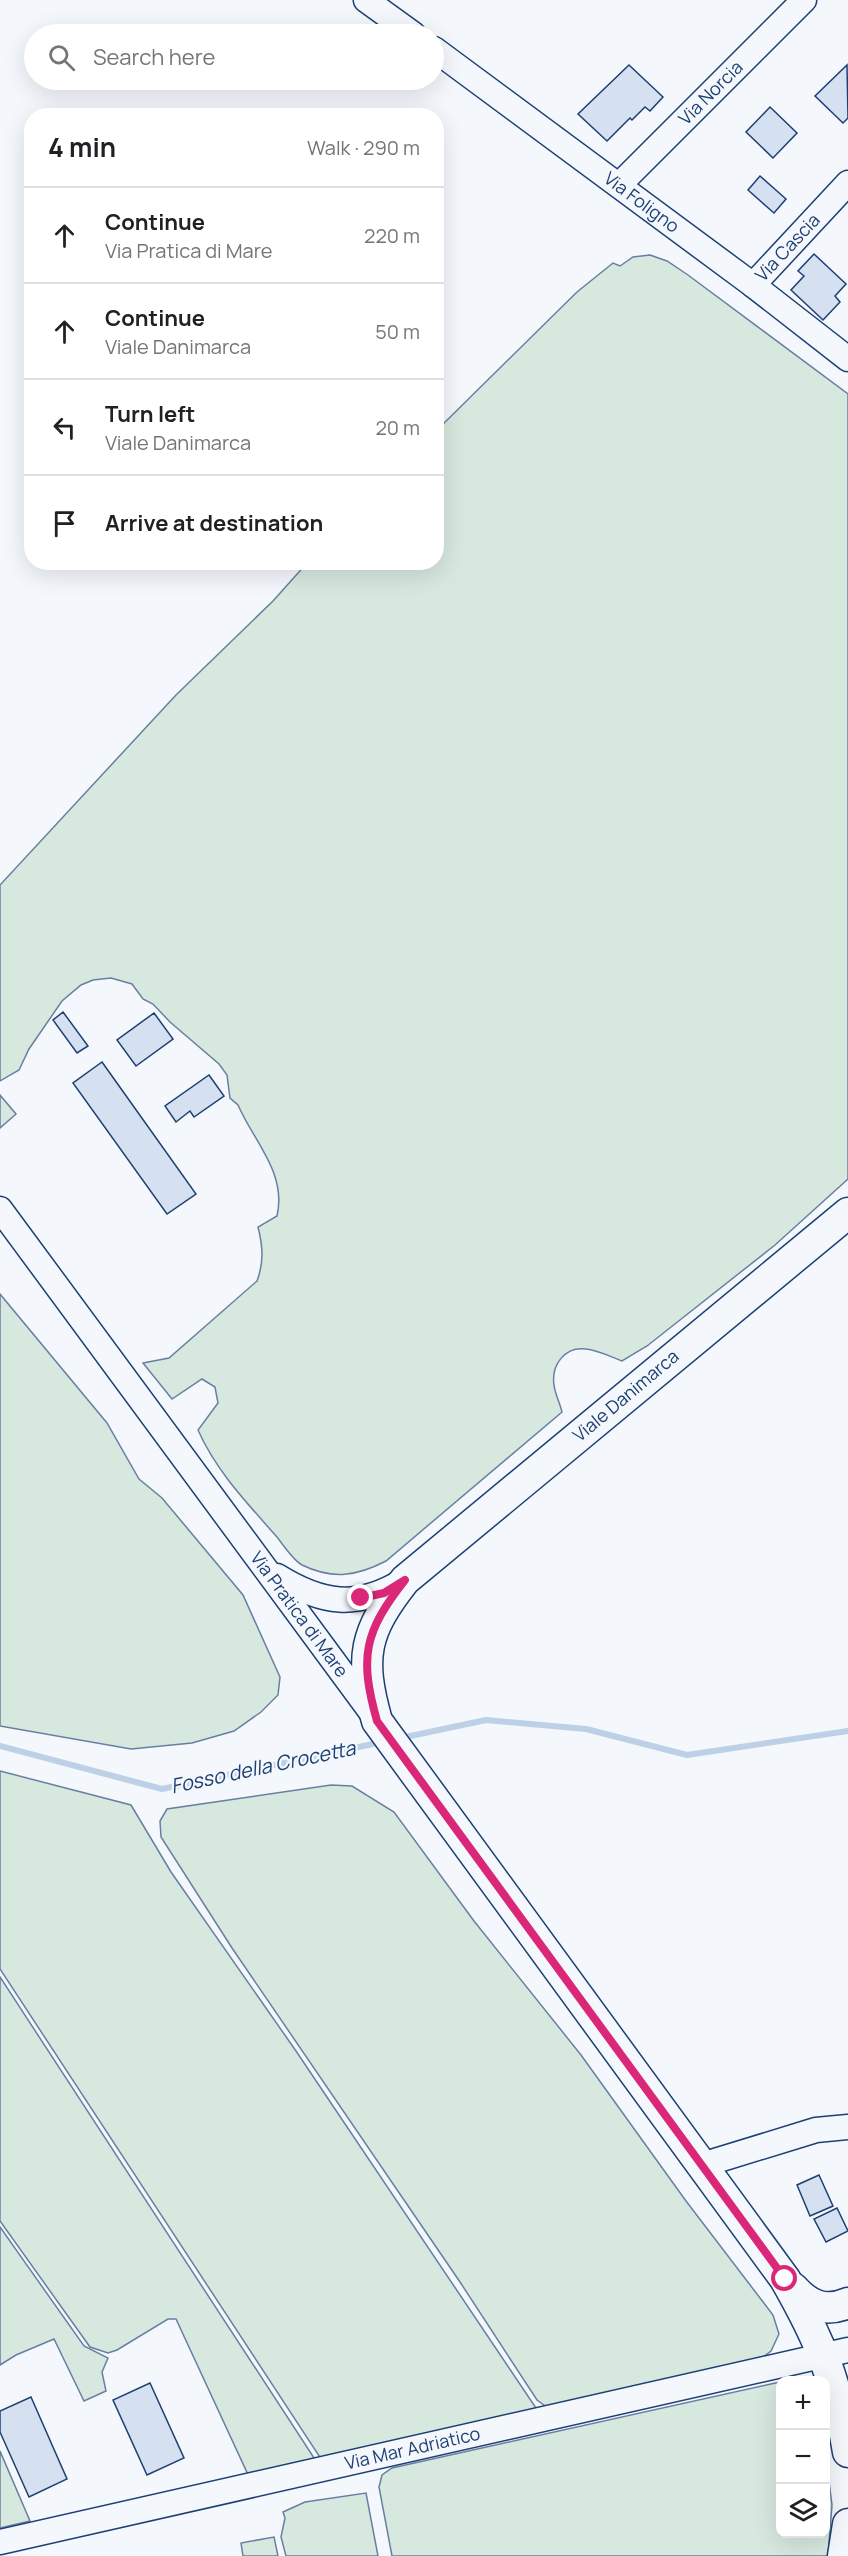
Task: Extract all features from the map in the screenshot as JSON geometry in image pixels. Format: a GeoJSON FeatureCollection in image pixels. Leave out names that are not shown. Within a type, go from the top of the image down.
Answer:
{"type":"FeatureCollection","features":[{"type":"Feature","properties":{"kind":"main road","name":"Viale Danimarca"},"geometry":{"type":"LineString","coordinates":[[377,1721],[369,1690],[366,1664],[370,1638],[380,1611],[405,1580],[848,1213]]}},
{"type":"Feature","properties":{"kind":"main road","name":"Via Pratica di Mare"},"geometry":{"type":"LineString","coordinates":[[377,1721],[785,2279],[815,2332],[836,2353],[833,2379],[848,2452]]}},
{"type":"Feature","properties":{"kind":"main road"},"geometry":{"type":"LineString","coordinates":[[785,2279],[812,2305],[838,2307],[848,2303]]}},
{"type":"Feature","properties":{"kind":"main road"},"geometry":{"type":"LineString","coordinates":[[843,2556],[848,2524]]}},
{"type":"Feature","properties":{"kind":"street"},"geometry":{"type":"LineString","coordinates":[[366,0],[399,24]]}},
{"type":"Feature","properties":{"kind":"street","name":"Via Norcia"},"geometry":{"type":"LineString","coordinates":[[618,185],[804,0]]}},
{"type":"Feature","properties":{"kind":"street","name":"Via Foligno"},"geometry":{"type":"LineString","coordinates":[[444,56],[753,285],[848,359]]}},
{"type":"Feature","properties":{"kind":"street","name":"Via Cascia"},"geometry":{"type":"LineString","coordinates":[[753,285],[848,183]]}},
{"type":"Feature","properties":{"kind":"street","name":"Via Pratica di Mare"},"geometry":{"type":"LineString","coordinates":[[0,1209],[377,1721]]}},
{"type":"Feature","properties":{"kind":"street","name":"Viale Danimarca"},"geometry":{"type":"LineString","coordinates":[[267,1570],[303,1592],[335,1600],[384,1593],[405,1580]]}},
{"type":"Feature","properties":{"kind":"street"},"geometry":{"type":"LineString","coordinates":[[702,2165],[816,2130],[848,2127]]}},
{"type":"Feature","properties":{"kind":"street","name":"Via Mar Adriatico"},"geometry":{"type":"LineString","coordinates":[[0,2542],[836,2353]]}},
{"type":"Feature","properties":{"kind":"shaded area"},"geometry":{"type":"Polygon","coordinates":[[[650,255],[667,261],[848,394],[848,1179],[775,1245],[647,1346],[622,1361],[586,1349],[578,1349],[566,1354],[557,1364],[554,1378],[562,1412],[386,1561],[355,1573],[324,1573],[302,1565],[292,1556],[233,1486],[205,1445],[198,1430],[218,1403],[215,1387],[202,1379],[172,1399],[143,1363],[169,1358],[257,1281],[262,1254],[258,1227],[277,1216],[279,1200],[273,1172],[267,1158],[238,1105],[230,1098],[227,1075],[219,1064],[170,1022],[153,1004],[143,999],[132,984],[111,978],[93,980],[81,985],[62,1001],[29,1049],[19,1070],[0,1081],[0,885],[176,695],[273,601],[301,570],[444,570],[444,423],[577,292],[613,263],[620,266],[633,257],[650,255]]]}},
{"type":"Feature","properties":{"kind":"shaded area"},"geometry":{"type":"Polygon","coordinates":[[[0,1095],[16,1114],[0,1128],[0,1095]]]}},
{"type":"Feature","properties":{"kind":"shaded area"},"geometry":{"type":"Polygon","coordinates":[[[0,1294],[107,1423],[139,1479],[162,1498],[243,1595],[280,1677],[278,1695],[261,1712],[234,1731],[192,1743],[131,1749],[0,1726],[0,1294]]]}},
{"type":"Feature","properties":{"kind":"shaded area"},"geometry":{"type":"Polygon","coordinates":[[[0,1771],[131,1805],[171,1872],[296,2051],[538,2411],[323,2462],[0,1969],[0,1771]]]}},
{"type":"Feature","properties":{"kind":"shaded area"},"geometry":{"type":"Polygon","coordinates":[[[331,1785],[352,1786],[394,1812],[474,1921],[581,2055],[686,2201],[773,2315],[779,2334],[771,2351],[757,2362],[552,2411],[537,2400],[460,2282],[232,1948],[161,1837],[160,1821],[167,1809],[331,1785]]]}},
{"type":"Feature","properties":{"kind":"shaded area"},"geometry":{"type":"Polygon","coordinates":[[[0,1977],[318,2464],[251,2481],[176,2319],[168,2319],[117,2350],[108,2353],[90,2347],[0,2221],[0,1977]]]}},
{"type":"Feature","properties":{"kind":"shaded area"},"geometry":{"type":"Polygon","coordinates":[[[0,2227],[84,2346],[108,2358],[102,2372],[106,2391],[84,2401],[54,2339],[16,2355],[0,2365],[0,2227]]]}},
{"type":"Feature","properties":{"kind":"shaded area"},"geometry":{"type":"Polygon","coordinates":[[[776,2383],[776,2538],[829,2538],[828,2556],[392,2556],[379,2487],[382,2475],[392,2468],[776,2383]]]}},
{"type":"Feature","properties":{"kind":"shaded area"},"geometry":{"type":"Polygon","coordinates":[[[0,2451],[30,2521],[0,2528],[0,2451]]]}},
{"type":"Feature","properties":{"kind":"shaded area"},"geometry":{"type":"Polygon","coordinates":[[[830,2489],[832,2505],[830,2530],[830,2489]]]}},
{"type":"Feature","properties":{"kind":"shaded area"},"geometry":{"type":"Polygon","coordinates":[[[366,2493],[378,2556],[286,2556],[281,2537],[285,2518],[283,2512],[305,2502],[366,2493]]]}},
{"type":"Feature","properties":{"kind":"shaded area"},"geometry":{"type":"Polygon","coordinates":[[[274,2537],[278,2556],[243,2556],[241,2543],[274,2537]]]}},
{"type":"Feature","properties":{"kind":"building"},"geometry":{"type":"Polygon","coordinates":[[[629,65],[663,97],[650,111],[645,107],[632,120],[630,118],[607,141],[578,114],[629,65]]]}},
{"type":"Feature","properties":{"kind":"building"},"geometry":{"type":"Polygon","coordinates":[[[847,65],[848,118],[843,123],[815,96],[847,65]]]}},
{"type":"Feature","properties":{"kind":"building"},"geometry":{"type":"Polygon","coordinates":[[[770,107],[797,133],[773,158],[746,132],[770,107]]]}},
{"type":"Feature","properties":{"kind":"building"},"geometry":{"type":"Polygon","coordinates":[[[760,176],[786,199],[774,213],[748,190],[760,176]]]}},
{"type":"Feature","properties":{"kind":"building"},"geometry":{"type":"Polygon","coordinates":[[[814,254],[846,284],[835,296],[840,302],[823,320],[791,290],[804,276],[798,271],[814,254]]]}},
{"type":"Feature","properties":{"kind":"building"},"geometry":{"type":"Polygon","coordinates":[[[63,1012],[88,1046],[77,1053],[53,1020],[63,1012]]]}},
{"type":"Feature","properties":{"kind":"building"},"geometry":{"type":"Polygon","coordinates":[[[154,1013],[173,1039],[136,1066],[117,1040],[154,1013]]]}},
{"type":"Feature","properties":{"kind":"building"},"geometry":{"type":"Polygon","coordinates":[[[102,1062],[196,1194],[167,1214],[73,1083],[102,1062]]]}},
{"type":"Feature","properties":{"kind":"building"},"geometry":{"type":"Polygon","coordinates":[[[209,1075],[224,1096],[194,1117],[190,1111],[176,1122],[165,1106],[209,1075]]]}},
{"type":"Feature","properties":{"kind":"building"},"geometry":{"type":"Polygon","coordinates":[[[819,2175],[833,2206],[810,2216],[797,2185],[819,2175]]]}},
{"type":"Feature","properties":{"kind":"building"},"geometry":{"type":"Polygon","coordinates":[[[837,2208],[848,2231],[826,2242],[814,2219],[837,2208]]]}},
{"type":"Feature","properties":{"kind":"building"},"geometry":{"type":"Polygon","coordinates":[[[150,2383],[184,2458],[147,2475],[113,2400],[150,2383]]]}},
{"type":"Feature","properties":{"kind":"building"},"geometry":{"type":"Polygon","coordinates":[[[31,2397],[67,2479],[29,2497],[0,2432],[0,2411],[31,2397]]]}},
{"type":"Feature","properties":{"kind":"waterway","name":"Fosso della Crocetta"},"geometry":{"type":"LineString","coordinates":[[401,1738],[486,1720],[586,1729],[687,1755],[848,1731]]}},
{"type":"Feature","properties":{"kind":"waterway","name":"Fosso della Crocetta"},"geometry":{"type":"LineString","coordinates":[[0,1746],[162,1789],[382,1742]]}},
{"type":"Feature","properties":{"kind":"route"},"geometry":{"type":"LineString","coordinates":[[361,1598],[384,1593],[405,1580],[380,1611],[370,1638],[366,1664],[369,1690],[377,1721],[785,2279]]}}]}
